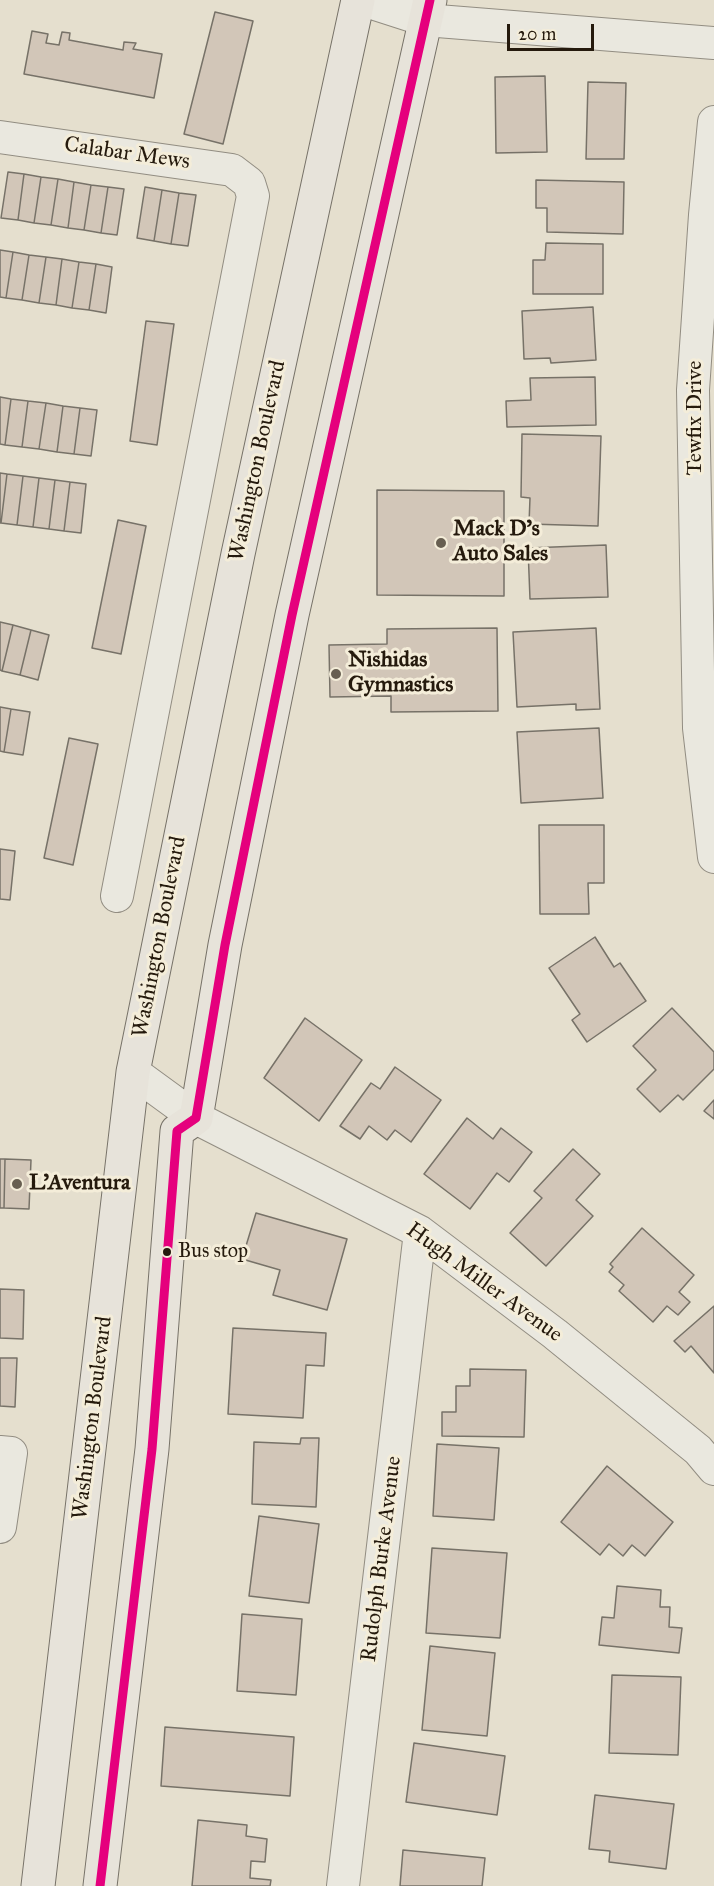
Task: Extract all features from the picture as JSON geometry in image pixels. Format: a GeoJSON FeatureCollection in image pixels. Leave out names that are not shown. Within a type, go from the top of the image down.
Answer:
{"type":"FeatureCollection","features":[{"type":"Feature","properties":{"kind":"highway","name":"Washington Boulevard"},"geometry":{"type":"LineString","coordinates":[[38,1886],[133,1072],[240,542],[358,0]]}},
{"type":"Feature","properties":{"kind":"highway"},"geometry":{"type":"LineString","coordinates":[[100,1886],[152,1449],[177,1131],[196,1118],[225,945],[292,615],[428,10]]}},
{"type":"Feature","properties":{"kind":"street"},"geometry":{"type":"LineString","coordinates":[[363,0],[428,10],[714,43]]}},
{"type":"Feature","properties":{"kind":"street","name":"Tewfix Drive"},"geometry":{"type":"LineString","coordinates":[[714,122],[693,390],[699,728],[714,857]]}},
{"type":"Feature","properties":{"kind":"street","name":"Calabar Mews"},"geometry":{"type":"LineString","coordinates":[[0,137],[232,170],[249,183],[253,196],[117,896]]}},
{"type":"Feature","properties":{"kind":"street","name":"Hugh Miller Avenue"},"geometry":{"type":"LineString","coordinates":[[133,1072],[196,1118],[420,1232],[555,1334],[698,1450],[714,1469]]}},
{"type":"Feature","properties":{"kind":"street","name":"Rudolph Burke Avenue"},"geometry":{"type":"LineString","coordinates":[[343,1886],[420,1232]]}},
{"type":"Feature","properties":{"kind":"street"},"geometry":{"type":"LineString","coordinates":[[0,1452],[10,1453],[0,1527]]}},
{"type":"Feature","properties":{"kind":"building"},"geometry":{"type":"Polygon","coordinates":[[[215,12],[253,21],[223,144],[184,134],[215,12]]]}},
{"type":"Feature","properties":{"kind":"building"},"geometry":{"type":"Polygon","coordinates":[[[32,31],[48,34],[46,43],[59,45],[62,32],[70,33],[69,40],[123,50],[124,42],[136,43],[133,49],[162,54],[154,98],[24,74],[32,31]]]}},
{"type":"Feature","properties":{"kind":"building"},"geometry":{"type":"Polygon","coordinates":[[[545,76],[547,152],[496,153],[495,77],[545,76]]]}},
{"type":"Feature","properties":{"kind":"building"},"geometry":{"type":"Polygon","coordinates":[[[588,82],[626,83],[624,159],[586,159],[588,82]]]}},
{"type":"Feature","properties":{"kind":"building"},"geometry":{"type":"Polygon","coordinates":[[[8,172],[24,174],[18,220],[1,218],[8,172]]]}},
{"type":"Feature","properties":{"kind":"building"},"geometry":{"type":"Polygon","coordinates":[[[24,174],[41,177],[34,223],[18,220],[24,174]]]}},
{"type":"Feature","properties":{"kind":"building"},"geometry":{"type":"Polygon","coordinates":[[[41,177],[58,179],[51,225],[34,223],[41,177]]]}},
{"type":"Feature","properties":{"kind":"building"},"geometry":{"type":"Polygon","coordinates":[[[58,179],[74,182],[68,228],[51,225],[58,179]]]}},
{"type":"Feature","properties":{"kind":"building"},"geometry":{"type":"Polygon","coordinates":[[[536,180],[624,182],[623,234],[547,232],[547,208],[536,208],[536,180]]]}},
{"type":"Feature","properties":{"kind":"building"},"geometry":{"type":"Polygon","coordinates":[[[74,182],[91,185],[84,230],[68,228],[74,182]]]}},
{"type":"Feature","properties":{"kind":"building"},"geometry":{"type":"Polygon","coordinates":[[[91,185],[108,187],[101,233],[84,230],[91,185]]]}},
{"type":"Feature","properties":{"kind":"building"},"geometry":{"type":"Polygon","coordinates":[[[108,187],[124,189],[117,235],[101,233],[108,187]]]}},
{"type":"Feature","properties":{"kind":"building"},"geometry":{"type":"Polygon","coordinates":[[[145,187],[162,190],[154,241],[137,238],[145,187]]]}},
{"type":"Feature","properties":{"kind":"building"},"geometry":{"type":"Polygon","coordinates":[[[162,190],[179,193],[171,244],[154,241],[162,190]]]}},
{"type":"Feature","properties":{"kind":"building"},"geometry":{"type":"Polygon","coordinates":[[[179,193],[196,195],[188,246],[171,244],[179,193]]]}},
{"type":"Feature","properties":{"kind":"building"},"geometry":{"type":"Polygon","coordinates":[[[546,243],[603,244],[603,294],[533,294],[533,260],[545,260],[546,243]]]}},
{"type":"Feature","properties":{"kind":"building"},"geometry":{"type":"Polygon","coordinates":[[[0,250],[13,252],[6,298],[0,297],[0,250]]]}},
{"type":"Feature","properties":{"kind":"building"},"geometry":{"type":"Polygon","coordinates":[[[13,252],[29,255],[22,300],[6,298],[13,252]]]}},
{"type":"Feature","properties":{"kind":"building"},"geometry":{"type":"Polygon","coordinates":[[[29,255],[46,257],[39,303],[22,300],[29,255]]]}},
{"type":"Feature","properties":{"kind":"building"},"geometry":{"type":"Polygon","coordinates":[[[46,257],[62,259],[56,305],[39,303],[46,257]]]}},
{"type":"Feature","properties":{"kind":"building"},"geometry":{"type":"Polygon","coordinates":[[[62,259],[79,262],[72,308],[56,305],[62,259]]]}},
{"type":"Feature","properties":{"kind":"building"},"geometry":{"type":"Polygon","coordinates":[[[79,262],[96,264],[89,310],[72,308],[79,262]]]}},
{"type":"Feature","properties":{"kind":"building"},"geometry":{"type":"Polygon","coordinates":[[[96,264],[112,267],[106,313],[89,310],[96,264]]]}},
{"type":"Feature","properties":{"kind":"building"},"geometry":{"type":"Polygon","coordinates":[[[593,307],[596,360],[551,363],[550,358],[524,359],[522,311],[593,307]]]}},
{"type":"Feature","properties":{"kind":"building"},"geometry":{"type":"Polygon","coordinates":[[[146,321],[174,324],[157,445],[130,441],[146,321]]]}},
{"type":"Feature","properties":{"kind":"building"},"geometry":{"type":"Polygon","coordinates":[[[595,377],[596,425],[507,427],[506,401],[531,400],[530,378],[595,377]]]}},
{"type":"Feature","properties":{"kind":"building"},"geometry":{"type":"Polygon","coordinates":[[[0,397],[11,399],[5,445],[0,444],[0,397]]]}},
{"type":"Feature","properties":{"kind":"building"},"geometry":{"type":"Polygon","coordinates":[[[11,399],[28,401],[22,447],[5,445],[11,399]]]}},
{"type":"Feature","properties":{"kind":"building"},"geometry":{"type":"Polygon","coordinates":[[[28,401],[46,403],[39,449],[22,447],[28,401]]]}},
{"type":"Feature","properties":{"kind":"building"},"geometry":{"type":"Polygon","coordinates":[[[46,403],[63,406],[57,452],[39,449],[46,403]]]}},
{"type":"Feature","properties":{"kind":"building"},"geometry":{"type":"Polygon","coordinates":[[[63,406],[80,408],[74,454],[57,452],[63,406]]]}},
{"type":"Feature","properties":{"kind":"building"},"geometry":{"type":"Polygon","coordinates":[[[80,408],[97,410],[91,456],[74,454],[80,408]]]}},
{"type":"Feature","properties":{"kind":"building"},"geometry":{"type":"Polygon","coordinates":[[[522,434],[601,436],[598,526],[529,524],[530,498],[521,497],[522,434]]]}},
{"type":"Feature","properties":{"kind":"building"},"geometry":{"type":"Polygon","coordinates":[[[0,473],[7,474],[1,523],[0,523],[0,473]]]}},
{"type":"Feature","properties":{"kind":"building"},"geometry":{"type":"Polygon","coordinates":[[[7,474],[23,476],[17,525],[1,523],[7,474]]]}},
{"type":"Feature","properties":{"kind":"building"},"geometry":{"type":"Polygon","coordinates":[[[23,476],[39,478],[33,527],[17,525],[23,476]]]}},
{"type":"Feature","properties":{"kind":"building"},"geometry":{"type":"Polygon","coordinates":[[[39,478],[55,480],[49,529],[33,527],[39,478]]]}},
{"type":"Feature","properties":{"kind":"building"},"geometry":{"type":"Polygon","coordinates":[[[55,480],[70,482],[64,531],[49,529],[55,480]]]}},
{"type":"Feature","properties":{"kind":"building"},"geometry":{"type":"Polygon","coordinates":[[[70,482],[86,484],[81,533],[64,531],[70,482]]]}},
{"type":"Feature","properties":{"kind":"building","name":"Mack D's Auto Sales"},"geometry":{"type":"Polygon","coordinates":[[[377,490],[504,491],[504,596],[377,595],[377,490]]]}},
{"type":"Feature","properties":{"kind":"building"},"geometry":{"type":"Polygon","coordinates":[[[118,520],[146,526],[121,654],[92,648],[118,520]]]}},
{"type":"Feature","properties":{"kind":"building"},"geometry":{"type":"Polygon","coordinates":[[[606,545],[608,597],[530,599],[528,548],[606,545]]]}},
{"type":"Feature","properties":{"kind":"building"},"geometry":{"type":"Polygon","coordinates":[[[0,622],[13,625],[2,671],[0,670],[0,622]]]}},
{"type":"Feature","properties":{"kind":"building"},"geometry":{"type":"Polygon","coordinates":[[[13,625],[31,630],[20,675],[2,671],[13,625]]]}},
{"type":"Feature","properties":{"kind":"building"},"geometry":{"type":"Polygon","coordinates":[[[497,628],[498,711],[391,712],[391,696],[330,697],[329,645],[387,644],[387,629],[497,628]]]}},
{"type":"Feature","properties":{"kind":"building"},"geometry":{"type":"Polygon","coordinates":[[[596,628],[600,709],[576,710],[576,704],[517,707],[513,632],[596,628]]]}},
{"type":"Feature","properties":{"kind":"building"},"geometry":{"type":"Polygon","coordinates":[[[31,630],[49,635],[38,680],[20,675],[31,630]]]}},
{"type":"Feature","properties":{"kind":"building"},"geometry":{"type":"Polygon","coordinates":[[[0,707],[11,709],[4,752],[0,751],[0,707]]]}},
{"type":"Feature","properties":{"kind":"building"},"geometry":{"type":"Polygon","coordinates":[[[11,709],[30,712],[23,755],[4,752],[11,709]]]}},
{"type":"Feature","properties":{"kind":"building"},"geometry":{"type":"Polygon","coordinates":[[[599,728],[603,798],[521,803],[517,732],[599,728]]]}},
{"type":"Feature","properties":{"kind":"building"},"geometry":{"type":"Polygon","coordinates":[[[69,738],[98,744],[73,865],[44,858],[69,738]]]}},
{"type":"Feature","properties":{"kind":"building"},"geometry":{"type":"Polygon","coordinates":[[[539,825],[604,825],[604,883],[588,883],[589,914],[540,914],[539,825]]]}},
{"type":"Feature","properties":{"kind":"building"},"geometry":{"type":"Polygon","coordinates":[[[0,849],[15,851],[10,900],[0,899],[0,849]]]}},
{"type":"Feature","properties":{"kind":"building"},"geometry":{"type":"Polygon","coordinates":[[[595,937],[614,967],[620,963],[646,1001],[587,1042],[572,1020],[580,1014],[549,968],[595,937]]]}},
{"type":"Feature","properties":{"kind":"building"},"geometry":{"type":"Polygon","coordinates":[[[672,1008],[714,1052],[714,1069],[683,1100],[678,1095],[660,1112],[637,1089],[656,1070],[633,1046],[672,1008]]]}},
{"type":"Feature","properties":{"kind":"building"},"geometry":{"type":"Polygon","coordinates":[[[305,1018],[362,1060],[319,1121],[264,1078],[305,1018]]]}},
{"type":"Feature","properties":{"kind":"building"},"geometry":{"type":"Polygon","coordinates":[[[395,1067],[441,1100],[411,1142],[395,1130],[387,1140],[369,1126],[360,1139],[340,1126],[371,1083],[380,1089],[395,1067]]]}},
{"type":"Feature","properties":{"kind":"building"},"geometry":{"type":"Polygon","coordinates":[[[714,1100],[714,1119],[704,1111],[714,1100]]]}},
{"type":"Feature","properties":{"kind":"building"},"geometry":{"type":"Polygon","coordinates":[[[467,1118],[493,1139],[501,1128],[532,1152],[509,1182],[497,1173],[470,1209],[424,1174],[467,1118]]]}},
{"type":"Feature","properties":{"kind":"building"},"geometry":{"type":"Polygon","coordinates":[[[573,1149],[600,1174],[576,1200],[593,1216],[546,1266],[510,1233],[542,1198],[534,1191],[573,1149]]]}},
{"type":"Feature","properties":{"kind":"building","name":"L'Aventura"},"geometry":{"type":"Polygon","coordinates":[[[0,1159],[5,1159],[4,1208],[0,1208],[0,1159]]]}},
{"type":"Feature","properties":{"kind":"building","name":"L'Aventura"},"geometry":{"type":"Polygon","coordinates":[[[5,1159],[31,1160],[29,1209],[4,1208],[5,1159]]]}},
{"type":"Feature","properties":{"kind":"building"},"geometry":{"type":"Polygon","coordinates":[[[256,1213],[347,1239],[327,1310],[273,1295],[280,1270],[242,1259],[256,1213]]]}},
{"type":"Feature","properties":{"kind":"building"},"geometry":{"type":"Polygon","coordinates":[[[642,1228],[694,1275],[679,1292],[690,1302],[678,1315],[667,1306],[653,1322],[619,1291],[624,1285],[609,1272],[613,1267],[610,1264],[642,1228]]]}},
{"type":"Feature","properties":{"kind":"building"},"geometry":{"type":"Polygon","coordinates":[[[0,1289],[24,1290],[23,1339],[0,1338],[0,1289]]]}},
{"type":"Feature","properties":{"kind":"building"},"geometry":{"type":"Polygon","coordinates":[[[714,1306],[714,1373],[691,1346],[685,1352],[674,1341],[714,1306]]]}},
{"type":"Feature","properties":{"kind":"building"},"geometry":{"type":"Polygon","coordinates":[[[233,1328],[326,1333],[324,1366],[306,1365],[303,1418],[228,1414],[233,1328]]]}},
{"type":"Feature","properties":{"kind":"building"},"geometry":{"type":"Polygon","coordinates":[[[0,1358],[17,1358],[15,1407],[0,1406],[0,1358]]]}},
{"type":"Feature","properties":{"kind":"building"},"geometry":{"type":"Polygon","coordinates":[[[470,1369],[526,1370],[524,1437],[442,1436],[442,1412],[456,1412],[456,1386],[470,1386],[470,1369]]]}},
{"type":"Feature","properties":{"kind":"building"},"geometry":{"type":"Polygon","coordinates":[[[301,1438],[319,1438],[316,1507],[252,1504],[254,1442],[300,1444],[301,1438]]]}},
{"type":"Feature","properties":{"kind":"building"},"geometry":{"type":"Polygon","coordinates":[[[437,1444],[499,1448],[494,1520],[433,1516],[437,1444]]]}},
{"type":"Feature","properties":{"kind":"building"},"geometry":{"type":"Polygon","coordinates":[[[607,1466],[673,1522],[645,1556],[632,1545],[623,1556],[609,1544],[600,1555],[561,1522],[607,1466]]]}},
{"type":"Feature","properties":{"kind":"building"},"geometry":{"type":"Polygon","coordinates":[[[259,1516],[319,1524],[309,1603],[249,1596],[259,1516]]]}},
{"type":"Feature","properties":{"kind":"building"},"geometry":{"type":"Polygon","coordinates":[[[432,1548],[507,1553],[500,1638],[426,1633],[432,1548]]]}},
{"type":"Feature","properties":{"kind":"building"},"geometry":{"type":"Polygon","coordinates":[[[617,1586],[661,1590],[660,1607],[670,1607],[669,1627],[682,1628],[679,1653],[599,1645],[602,1617],[614,1618],[617,1586]]]}},
{"type":"Feature","properties":{"kind":"building"},"geometry":{"type":"Polygon","coordinates":[[[242,1614],[302,1619],[296,1695],[237,1691],[242,1614]]]}},
{"type":"Feature","properties":{"kind":"building"},"geometry":{"type":"Polygon","coordinates":[[[430,1646],[495,1653],[487,1736],[422,1730],[430,1646]]]}},
{"type":"Feature","properties":{"kind":"building"},"geometry":{"type":"Polygon","coordinates":[[[612,1675],[681,1677],[678,1755],[609,1753],[612,1675]]]}},
{"type":"Feature","properties":{"kind":"building"},"geometry":{"type":"Polygon","coordinates":[[[165,1727],[294,1737],[290,1796],[161,1786],[165,1727]]]}},
{"type":"Feature","properties":{"kind":"building"},"geometry":{"type":"Polygon","coordinates":[[[414,1743],[505,1756],[497,1815],[406,1802],[414,1743]]]}},
{"type":"Feature","properties":{"kind":"building"},"geometry":{"type":"Polygon","coordinates":[[[595,1795],[674,1804],[666,1869],[609,1862],[610,1851],[589,1849],[595,1795]]]}},
{"type":"Feature","properties":{"kind":"building"},"geometry":{"type":"Polygon","coordinates":[[[198,1820],[247,1825],[246,1836],[267,1839],[265,1862],[251,1861],[250,1878],[271,1880],[270,1886],[192,1886],[198,1820]]]}},
{"type":"Feature","properties":{"kind":"building"},"geometry":{"type":"Polygon","coordinates":[[[403,1850],[485,1858],[482,1886],[400,1886],[403,1850]]]}},
{"type":"Feature","properties":{"kind":"transit line"},"geometry":{"type":"LineString","coordinates":[[100,1886],[152,1449],[177,1131],[196,1118],[225,945],[292,615],[430,0]]}},
{"type":"Feature","properties":{"kind":"place","name":"Mack D's Auto Sales"},"geometry":{"type":"Point","coordinates":[441,543]}},
{"type":"Feature","properties":{"kind":"place","name":"Nishidas Gymnastics"},"geometry":{"type":"Point","coordinates":[336,674]}},
{"type":"Feature","properties":{"kind":"place","name":"L'Aventura"},"geometry":{"type":"Point","coordinates":[17,1184]}},
{"type":"Feature","properties":{"kind":"place","name":"Bus stop"},"geometry":{"type":"Point","coordinates":[167,1252]}}]}
